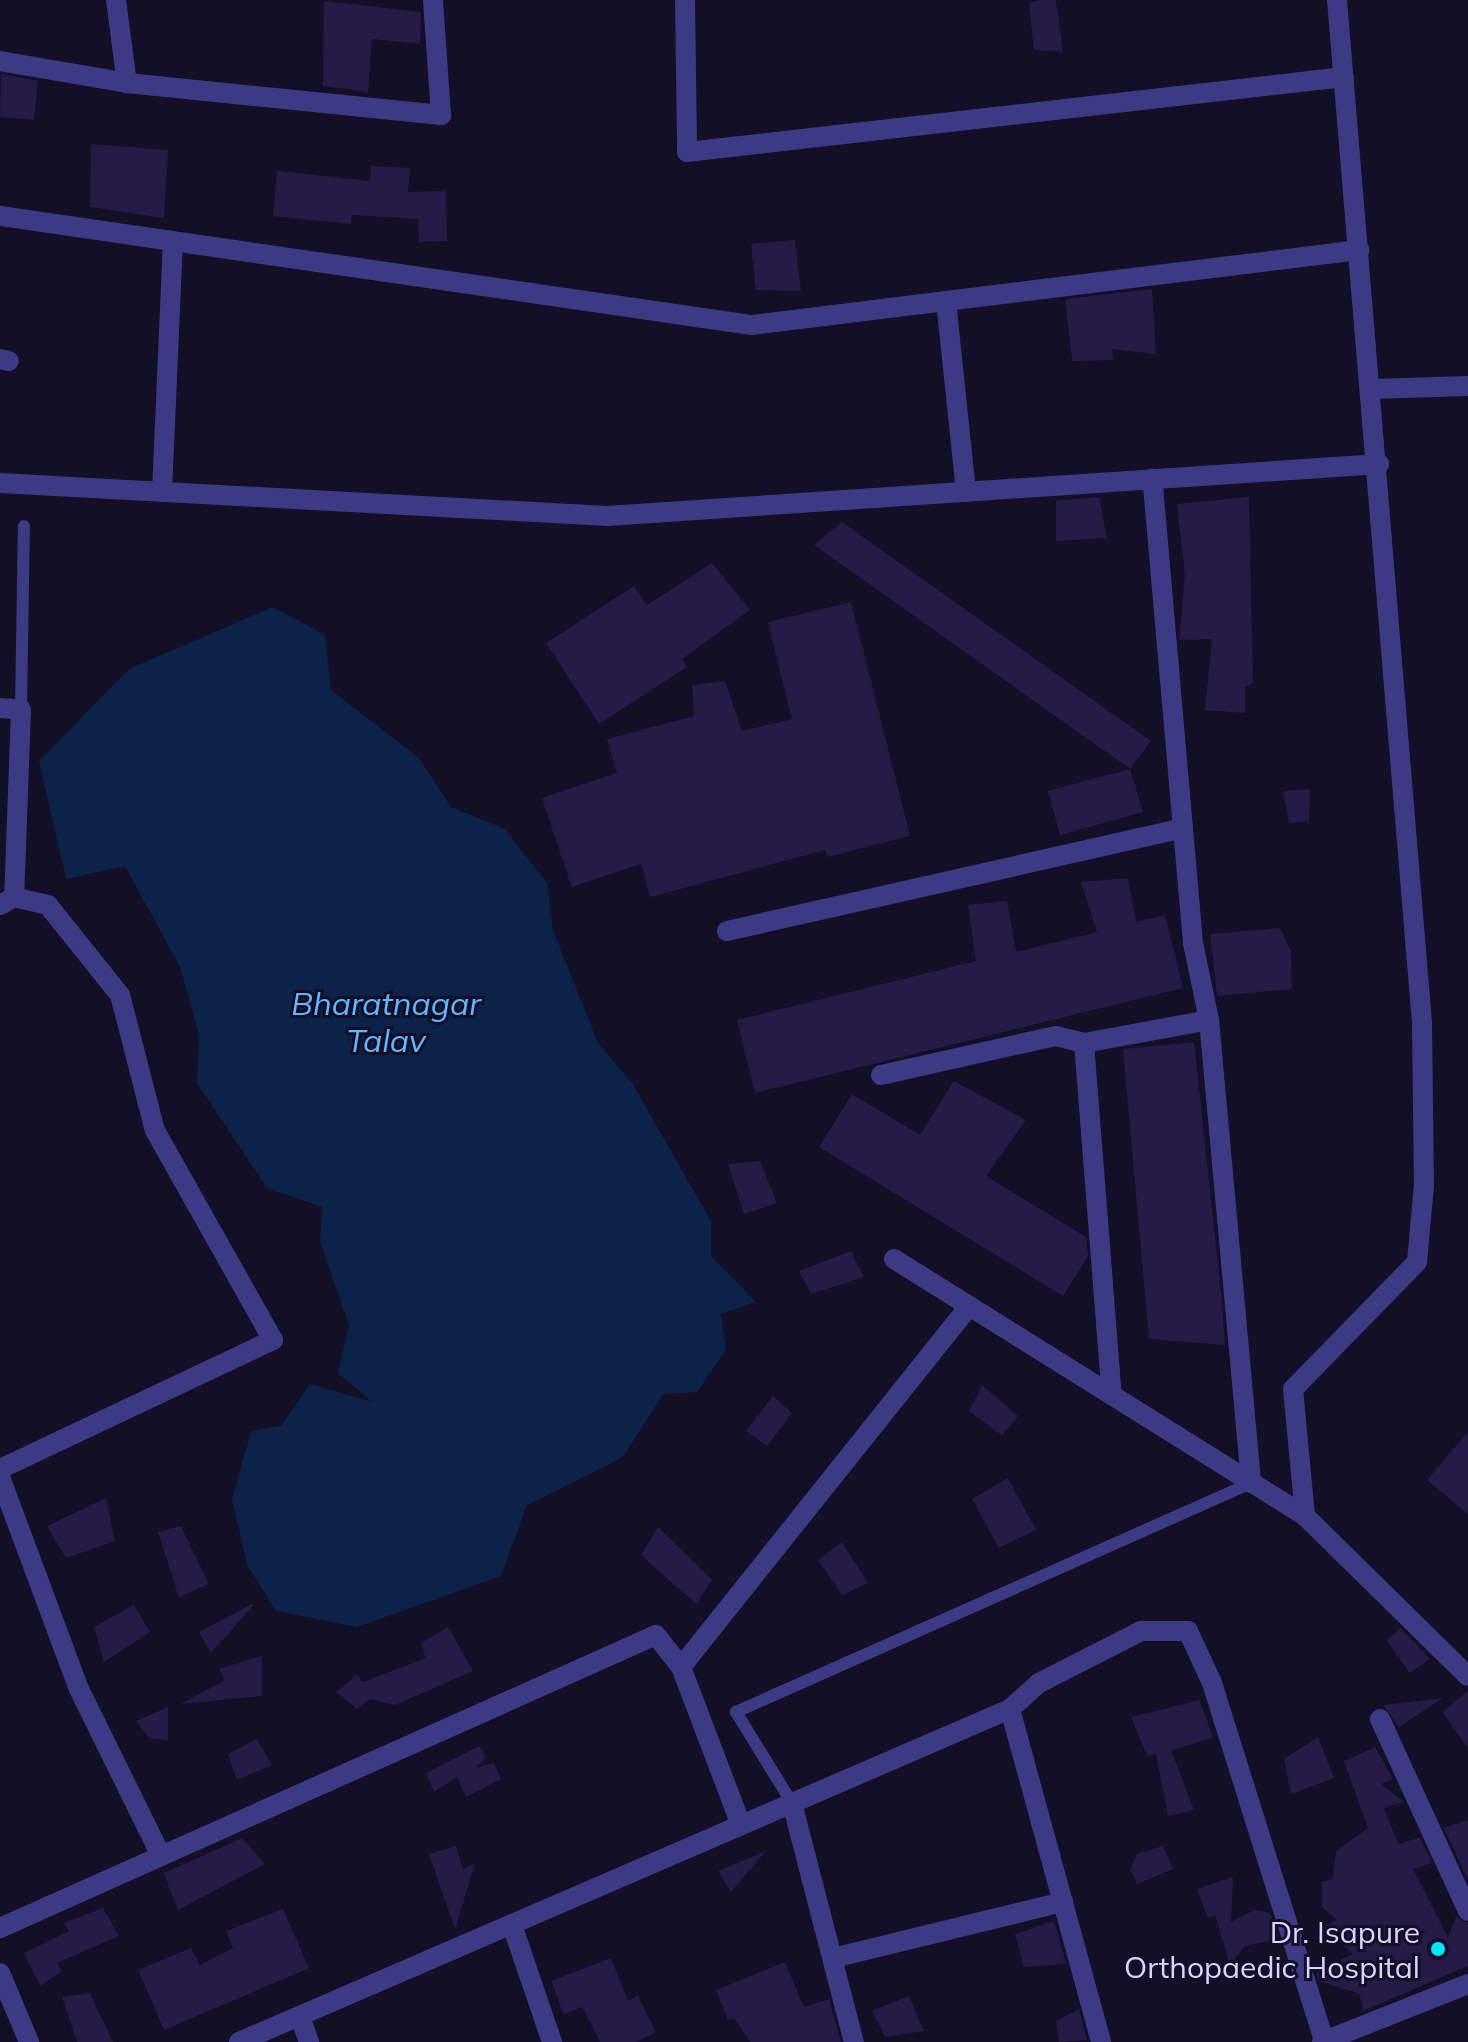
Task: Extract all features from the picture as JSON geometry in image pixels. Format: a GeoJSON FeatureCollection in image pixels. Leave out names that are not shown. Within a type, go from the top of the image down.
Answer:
{"type":"FeatureCollection","features":[{"type":"Feature","properties":{"kind":"street"},"geometry":{"type":"LineString","coordinates":[[116,0],[127,83]]}},
{"type":"Feature","properties":{"kind":"street"},"geometry":{"type":"LineString","coordinates":[[0,61],[127,83],[441,115],[433,0]]}},
{"type":"Feature","properties":{"kind":"street"},"geometry":{"type":"LineString","coordinates":[[685,0],[687,152],[1344,77]]}},
{"type":"Feature","properties":{"kind":"street"},"geometry":{"type":"LineString","coordinates":[[1305,1516],[1293,1389],[1417,1262],[1424,1185],[1422,1024],[1379,464],[1337,0]]}},
{"type":"Feature","properties":{"kind":"street"},"geometry":{"type":"LineString","coordinates":[[0,216],[752,325],[1359,250]]}},
{"type":"Feature","properties":{"kind":"street"},"geometry":{"type":"LineString","coordinates":[[162,492],[173,241]]}},
{"type":"Feature","properties":{"kind":"street"},"geometry":{"type":"LineString","coordinates":[[946,301],[966,492]]}},
{"type":"Feature","properties":{"kind":"street"},"geometry":{"type":"LineString","coordinates":[[1372,389],[1468,386]]}},
{"type":"Feature","properties":{"kind":"street"},"geometry":{"type":"LineString","coordinates":[[0,483],[607,516],[1379,464]]}},
{"type":"Feature","properties":{"kind":"street"},"geometry":{"type":"LineString","coordinates":[[1152,479],[1193,943],[1209,1020],[1251,1483]]}},
{"type":"Feature","properties":{"kind":"street"},"geometry":{"type":"LineString","coordinates":[[0,1469],[273,1340],[155,1131],[120,995],[48,905],[7,901],[10,709]]}},
{"type":"Feature","properties":{"kind":"street"},"geometry":{"type":"LineString","coordinates":[[727,931],[1183,828]]}},
{"type":"Feature","properties":{"kind":"street"},"geometry":{"type":"LineString","coordinates":[[881,1075],[1056,1036],[1084,1043],[1209,1020]]}},
{"type":"Feature","properties":{"kind":"street"},"geometry":{"type":"LineString","coordinates":[[1084,1043],[1112,1395]]}},
{"type":"Feature","properties":{"kind":"street"},"geometry":{"type":"LineString","coordinates":[[894,1259],[1305,1516],[1468,1676]]}},
{"type":"Feature","properties":{"kind":"street"},"geometry":{"type":"LineString","coordinates":[[681,1667],[969,1306]]}},
{"type":"Feature","properties":{"kind":"street"},"geometry":{"type":"LineString","coordinates":[[0,1477],[79,1689],[161,1856]]}},
{"type":"Feature","properties":{"kind":"street"},"geometry":{"type":"LineString","coordinates":[[239,2042],[1010,1709],[1039,1683],[1141,1631],[1188,1631],[1212,1683],[1323,2042],[1468,1984]]}},
{"type":"Feature","properties":{"kind":"street"},"geometry":{"type":"LineString","coordinates":[[0,1928],[656,1635],[681,1667],[741,1825]]}},
{"type":"Feature","properties":{"kind":"street"},"geometry":{"type":"LineString","coordinates":[[1010,1709],[1101,2042]]}},
{"type":"Feature","properties":{"kind":"street"},"geometry":{"type":"LineString","coordinates":[[1380,1719],[1468,1911]]}},
{"type":"Feature","properties":{"kind":"street"},"geometry":{"type":"LineString","coordinates":[[792,1803],[854,2042]]}},
{"type":"Feature","properties":{"kind":"street"},"geometry":{"type":"LineString","coordinates":[[833,1958],[1063,1902]]}},
{"type":"Feature","properties":{"kind":"street"},"geometry":{"type":"LineString","coordinates":[[512,1925],[552,2042]]}},
{"type":"Feature","properties":{"kind":"street"},"geometry":{"type":"LineString","coordinates":[[0,1973],[29,2042]]}},
{"type":"Feature","properties":{"kind":"street"},"geometry":{"type":"LineString","coordinates":[[300,2016],[309,2042]]}},
{"type":"Feature","properties":{"kind":"lane"},"geometry":{"type":"LineString","coordinates":[[10,709],[24,526]]}},
{"type":"Feature","properties":{"kind":"lane"},"geometry":{"type":"LineString","coordinates":[[792,1803],[736,1712],[1251,1483]]}},
{"type":"Feature","properties":{"kind":"water","name":"Bharatnagar Talav"},"geometry":{"type":"Polygon","coordinates":[[[273,607],[325,635],[331,690],[419,758],[451,807],[505,829],[547,883],[553,931],[598,1043],[632,1083],[711,1221],[711,1256],[756,1302],[721,1314],[726,1350],[697,1392],[663,1394],[623,1457],[527,1505],[501,1576],[357,1627],[276,1611],[247,1565],[232,1499],[251,1431],[281,1426],[310,1384],[372,1402],[338,1373],[349,1325],[320,1242],[322,1207],[267,1188],[197,1083],[199,1034],[180,967],[125,866],[66,879],[39,761],[129,669],[273,607]]]}},
{"type":"Feature","properties":{"kind":"building"},"geometry":{"type":"Polygon","coordinates":[[[1056,0],[1063,52],[1034,50],[1029,3],[1056,0]]]}},
{"type":"Feature","properties":{"kind":"building"},"geometry":{"type":"Polygon","coordinates":[[[324,1],[421,12],[420,44],[372,39],[368,92],[323,86],[324,1]]]}},
{"type":"Feature","properties":{"kind":"building"},"geometry":{"type":"Polygon","coordinates":[[[1,74],[38,81],[34,120],[0,117],[1,74]]]}},
{"type":"Feature","properties":{"kind":"building"},"geometry":{"type":"Polygon","coordinates":[[[91,144],[168,150],[164,218],[90,207],[91,144]]]}},
{"type":"Feature","properties":{"kind":"building"},"geometry":{"type":"Polygon","coordinates":[[[371,166],[410,168],[408,192],[446,191],[447,241],[419,242],[418,219],[352,215],[351,224],[273,216],[277,171],[370,181],[371,166]]]}},
{"type":"Feature","properties":{"kind":"building"},"geometry":{"type":"Polygon","coordinates":[[[795,240],[801,291],[756,290],[751,244],[795,240]]]}},
{"type":"Feature","properties":{"kind":"building"},"geometry":{"type":"Polygon","coordinates":[[[1152,289],[1156,354],[1112,349],[1113,360],[1072,361],[1065,299],[1152,289]]]}},
{"type":"Feature","properties":{"kind":"building"},"geometry":{"type":"Polygon","coordinates":[[[1099,497],[1107,538],[1056,541],[1056,501],[1099,497]]]}},
{"type":"Feature","properties":{"kind":"building"},"geometry":{"type":"Polygon","coordinates":[[[1249,497],[1253,683],[1245,687],[1245,713],[1205,710],[1212,639],[1179,640],[1185,574],[1177,504],[1249,497]]]}},
{"type":"Feature","properties":{"kind":"building"},"geometry":{"type":"Polygon","coordinates":[[[842,522],[1151,741],[1130,769],[814,545],[842,522]]]}},
{"type":"Feature","properties":{"kind":"building"},"geometry":{"type":"Polygon","coordinates":[[[712,563],[750,610],[682,659],[687,667],[599,724],[546,643],[634,586],[647,605],[712,563]]]}},
{"type":"Feature","properties":{"kind":"building"},"geometry":{"type":"Polygon","coordinates":[[[851,602],[910,836],[827,857],[825,850],[650,897],[641,864],[572,887],[542,798],[617,773],[607,739],[694,716],[692,685],[725,681],[742,731],[792,719],[768,622],[851,602]]]}},
{"type":"Feature","properties":{"kind":"building"},"geometry":{"type":"Polygon","coordinates":[[[1130,769],[1143,812],[1060,835],[1048,791],[1130,769]]]}},
{"type":"Feature","properties":{"kind":"building"},"geometry":{"type":"Polygon","coordinates":[[[1310,789],[1309,821],[1289,823],[1283,791],[1310,789]]]}},
{"type":"Feature","properties":{"kind":"building"},"geometry":{"type":"Polygon","coordinates":[[[1128,878],[1136,922],[1165,915],[1183,988],[755,1093],[737,1020],[976,961],[968,905],[1007,901],[1016,952],[1097,932],[1081,882],[1128,878]]]}},
{"type":"Feature","properties":{"kind":"building"},"geometry":{"type":"Polygon","coordinates":[[[1280,928],[1291,951],[1292,989],[1217,996],[1210,934],[1280,928]]]}},
{"type":"Feature","properties":{"kind":"building"},"geometry":{"type":"Polygon","coordinates":[[[1194,1042],[1225,1345],[1149,1339],[1123,1049],[1194,1042]]]}},
{"type":"Feature","properties":{"kind":"building"},"geometry":{"type":"Polygon","coordinates":[[[954,1081],[1026,1120],[986,1176],[1086,1237],[1088,1256],[1063,1296],[819,1147],[852,1094],[920,1135],[954,1081]]]}},
{"type":"Feature","properties":{"kind":"building"},"geometry":{"type":"Polygon","coordinates":[[[760,1161],[777,1203],[744,1214],[728,1164],[760,1161]]]}},
{"type":"Feature","properties":{"kind":"building"},"geometry":{"type":"Polygon","coordinates":[[[851,1251],[864,1277],[811,1294],[799,1271],[851,1251]]]}},
{"type":"Feature","properties":{"kind":"building"},"geometry":{"type":"Polygon","coordinates":[[[982,1385],[1018,1416],[1002,1436],[969,1411],[982,1385]]]}},
{"type":"Feature","properties":{"kind":"building"},"geometry":{"type":"Polygon","coordinates":[[[773,1396],[792,1413],[767,1446],[746,1431],[773,1396]]]}},
{"type":"Feature","properties":{"kind":"building"},"geometry":{"type":"Polygon","coordinates":[[[1468,1432],[1468,1514],[1427,1480],[1468,1432]]]}},
{"type":"Feature","properties":{"kind":"building"},"geometry":{"type":"Polygon","coordinates":[[[1008,1478],[1036,1530],[999,1548],[972,1499],[1008,1478]]]}},
{"type":"Feature","properties":{"kind":"building"},"geometry":{"type":"Polygon","coordinates":[[[106,1498],[115,1541],[66,1558],[47,1526],[106,1498]]]}},
{"type":"Feature","properties":{"kind":"building"},"geometry":{"type":"Polygon","coordinates":[[[181,1526],[209,1584],[179,1597],[158,1532],[181,1526]]]}},
{"type":"Feature","properties":{"kind":"building"},"geometry":{"type":"Polygon","coordinates":[[[658,1527],[712,1580],[696,1604],[641,1555],[658,1527]]]}},
{"type":"Feature","properties":{"kind":"building"},"geometry":{"type":"Polygon","coordinates":[[[842,1542],[868,1583],[842,1595],[818,1560],[842,1542]]]}},
{"type":"Feature","properties":{"kind":"building"},"geometry":{"type":"Polygon","coordinates":[[[134,1605],[150,1632],[104,1662],[94,1627],[134,1605]]]}},
{"type":"Feature","properties":{"kind":"building"},"geometry":{"type":"Polygon","coordinates":[[[253,1606],[211,1653],[199,1632],[253,1606]]]}},
{"type":"Feature","properties":{"kind":"building"},"geometry":{"type":"Polygon","coordinates":[[[448,1627],[473,1671],[395,1705],[370,1699],[357,1709],[336,1692],[357,1675],[363,1682],[426,1658],[421,1643],[448,1627]]]}},
{"type":"Feature","properties":{"kind":"building"},"geometry":{"type":"Polygon","coordinates":[[[1401,1628],[1430,1659],[1410,1673],[1386,1640],[1401,1628]]]}},
{"type":"Feature","properties":{"kind":"building"},"geometry":{"type":"Polygon","coordinates":[[[262,1656],[262,1696],[181,1704],[225,1680],[219,1669],[262,1656]]]}},
{"type":"Feature","properties":{"kind":"building"},"geometry":{"type":"Polygon","coordinates":[[[1468,1691],[1468,1748],[1442,1712],[1468,1691]]]}},
{"type":"Feature","properties":{"kind":"building"},"geometry":{"type":"Polygon","coordinates":[[[1443,1698],[1399,1727],[1383,1705],[1443,1698]]]}},
{"type":"Feature","properties":{"kind":"building"},"geometry":{"type":"Polygon","coordinates":[[[1199,1700],[1213,1738],[1171,1750],[1194,1810],[1168,1816],[1156,1754],[1147,1756],[1131,1717],[1199,1700]]]}},
{"type":"Feature","properties":{"kind":"building"},"geometry":{"type":"Polygon","coordinates":[[[168,1707],[168,1740],[149,1738],[136,1721],[168,1707]]]}},
{"type":"Feature","properties":{"kind":"building"},"geometry":{"type":"Polygon","coordinates":[[[1318,1737],[1334,1778],[1291,1794],[1284,1759],[1318,1737]]]}},
{"type":"Feature","properties":{"kind":"building"},"geometry":{"type":"Polygon","coordinates":[[[257,1739],[272,1765],[237,1780],[228,1754],[257,1739]]]}},
{"type":"Feature","properties":{"kind":"building"},"geometry":{"type":"Polygon","coordinates":[[[479,1746],[486,1758],[475,1768],[494,1763],[501,1779],[466,1797],[457,1777],[434,1792],[426,1773],[479,1746]]]}},
{"type":"Feature","properties":{"kind":"building"},"geometry":{"type":"Polygon","coordinates":[[[1375,1747],[1393,1779],[1381,1784],[1404,1802],[1383,1808],[1399,1844],[1420,1837],[1432,1863],[1413,1869],[1448,1938],[1456,1916],[1468,1924],[1468,1966],[1363,2011],[1360,1994],[1319,1981],[1316,1971],[1353,1954],[1322,1927],[1337,1920],[1322,1907],[1322,1882],[1333,1879],[1336,1851],[1368,1828],[1344,1761],[1375,1747]]]}},
{"type":"Feature","properties":{"kind":"building"},"geometry":{"type":"Polygon","coordinates":[[[1468,1820],[1468,1880],[1444,1828],[1468,1820]]]}},
{"type":"Feature","properties":{"kind":"building"},"geometry":{"type":"Polygon","coordinates":[[[242,1838],[265,1864],[178,1910],[164,1873],[242,1838]]]}},
{"type":"Feature","properties":{"kind":"building"},"geometry":{"type":"Polygon","coordinates":[[[456,1846],[463,1869],[475,1863],[455,1929],[429,1854],[456,1846]]]}},
{"type":"Feature","properties":{"kind":"building"},"geometry":{"type":"Polygon","coordinates":[[[1163,1846],[1173,1869],[1137,1884],[1130,1870],[1137,1854],[1163,1846]]]}},
{"type":"Feature","properties":{"kind":"building"},"geometry":{"type":"Polygon","coordinates":[[[766,1851],[731,1892],[718,1871],[766,1851]]]}},
{"type":"Feature","properties":{"kind":"building"},"geometry":{"type":"Polygon","coordinates":[[[1233,1877],[1231,1922],[1254,1910],[1270,1913],[1279,1939],[1245,1946],[1230,1965],[1215,1915],[1208,1918],[1197,1889],[1233,1877]]]}},
{"type":"Feature","properties":{"kind":"building"},"geometry":{"type":"Polygon","coordinates":[[[103,1908],[119,1936],[57,1963],[62,1971],[40,1986],[24,1953],[69,1931],[64,1923],[103,1908]]]}},
{"type":"Feature","properties":{"kind":"building"},"geometry":{"type":"Polygon","coordinates":[[[283,1909],[309,1968],[164,2030],[138,1970],[191,1948],[200,1965],[233,1948],[226,1931],[283,1909]]]}},
{"type":"Feature","properties":{"kind":"building"},"geometry":{"type":"Polygon","coordinates":[[[1054,1921],[1066,1964],[1024,1967],[1015,1934],[1054,1921]]]}},
{"type":"Feature","properties":{"kind":"building"},"geometry":{"type":"Polygon","coordinates":[[[611,1958],[628,2001],[638,1996],[656,2032],[636,2042],[600,2042],[582,2007],[564,2014],[551,1981],[611,1958]]]}},
{"type":"Feature","properties":{"kind":"building"},"geometry":{"type":"Polygon","coordinates":[[[785,1962],[804,2007],[829,1999],[841,2042],[750,2042],[734,2018],[728,2020],[716,1990],[785,1962]]]}},
{"type":"Feature","properties":{"kind":"building"},"geometry":{"type":"Polygon","coordinates":[[[90,1993],[113,2042],[77,2042],[62,1997],[90,1993]]]}},
{"type":"Feature","properties":{"kind":"building"},"geometry":{"type":"Polygon","coordinates":[[[909,1996],[924,2031],[885,2037],[872,2011],[909,1996]]]}},
{"type":"Feature","properties":{"kind":"building"},"geometry":{"type":"Polygon","coordinates":[[[1079,2009],[1087,2040],[1059,2042],[1056,2021],[1079,2009]]]}},
{"type":"Feature","properties":{"kind":"place","name":"Dr. Isapure Orthopaedic Hospital"},"geometry":{"type":"Point","coordinates":[1438,1949]}}]}
